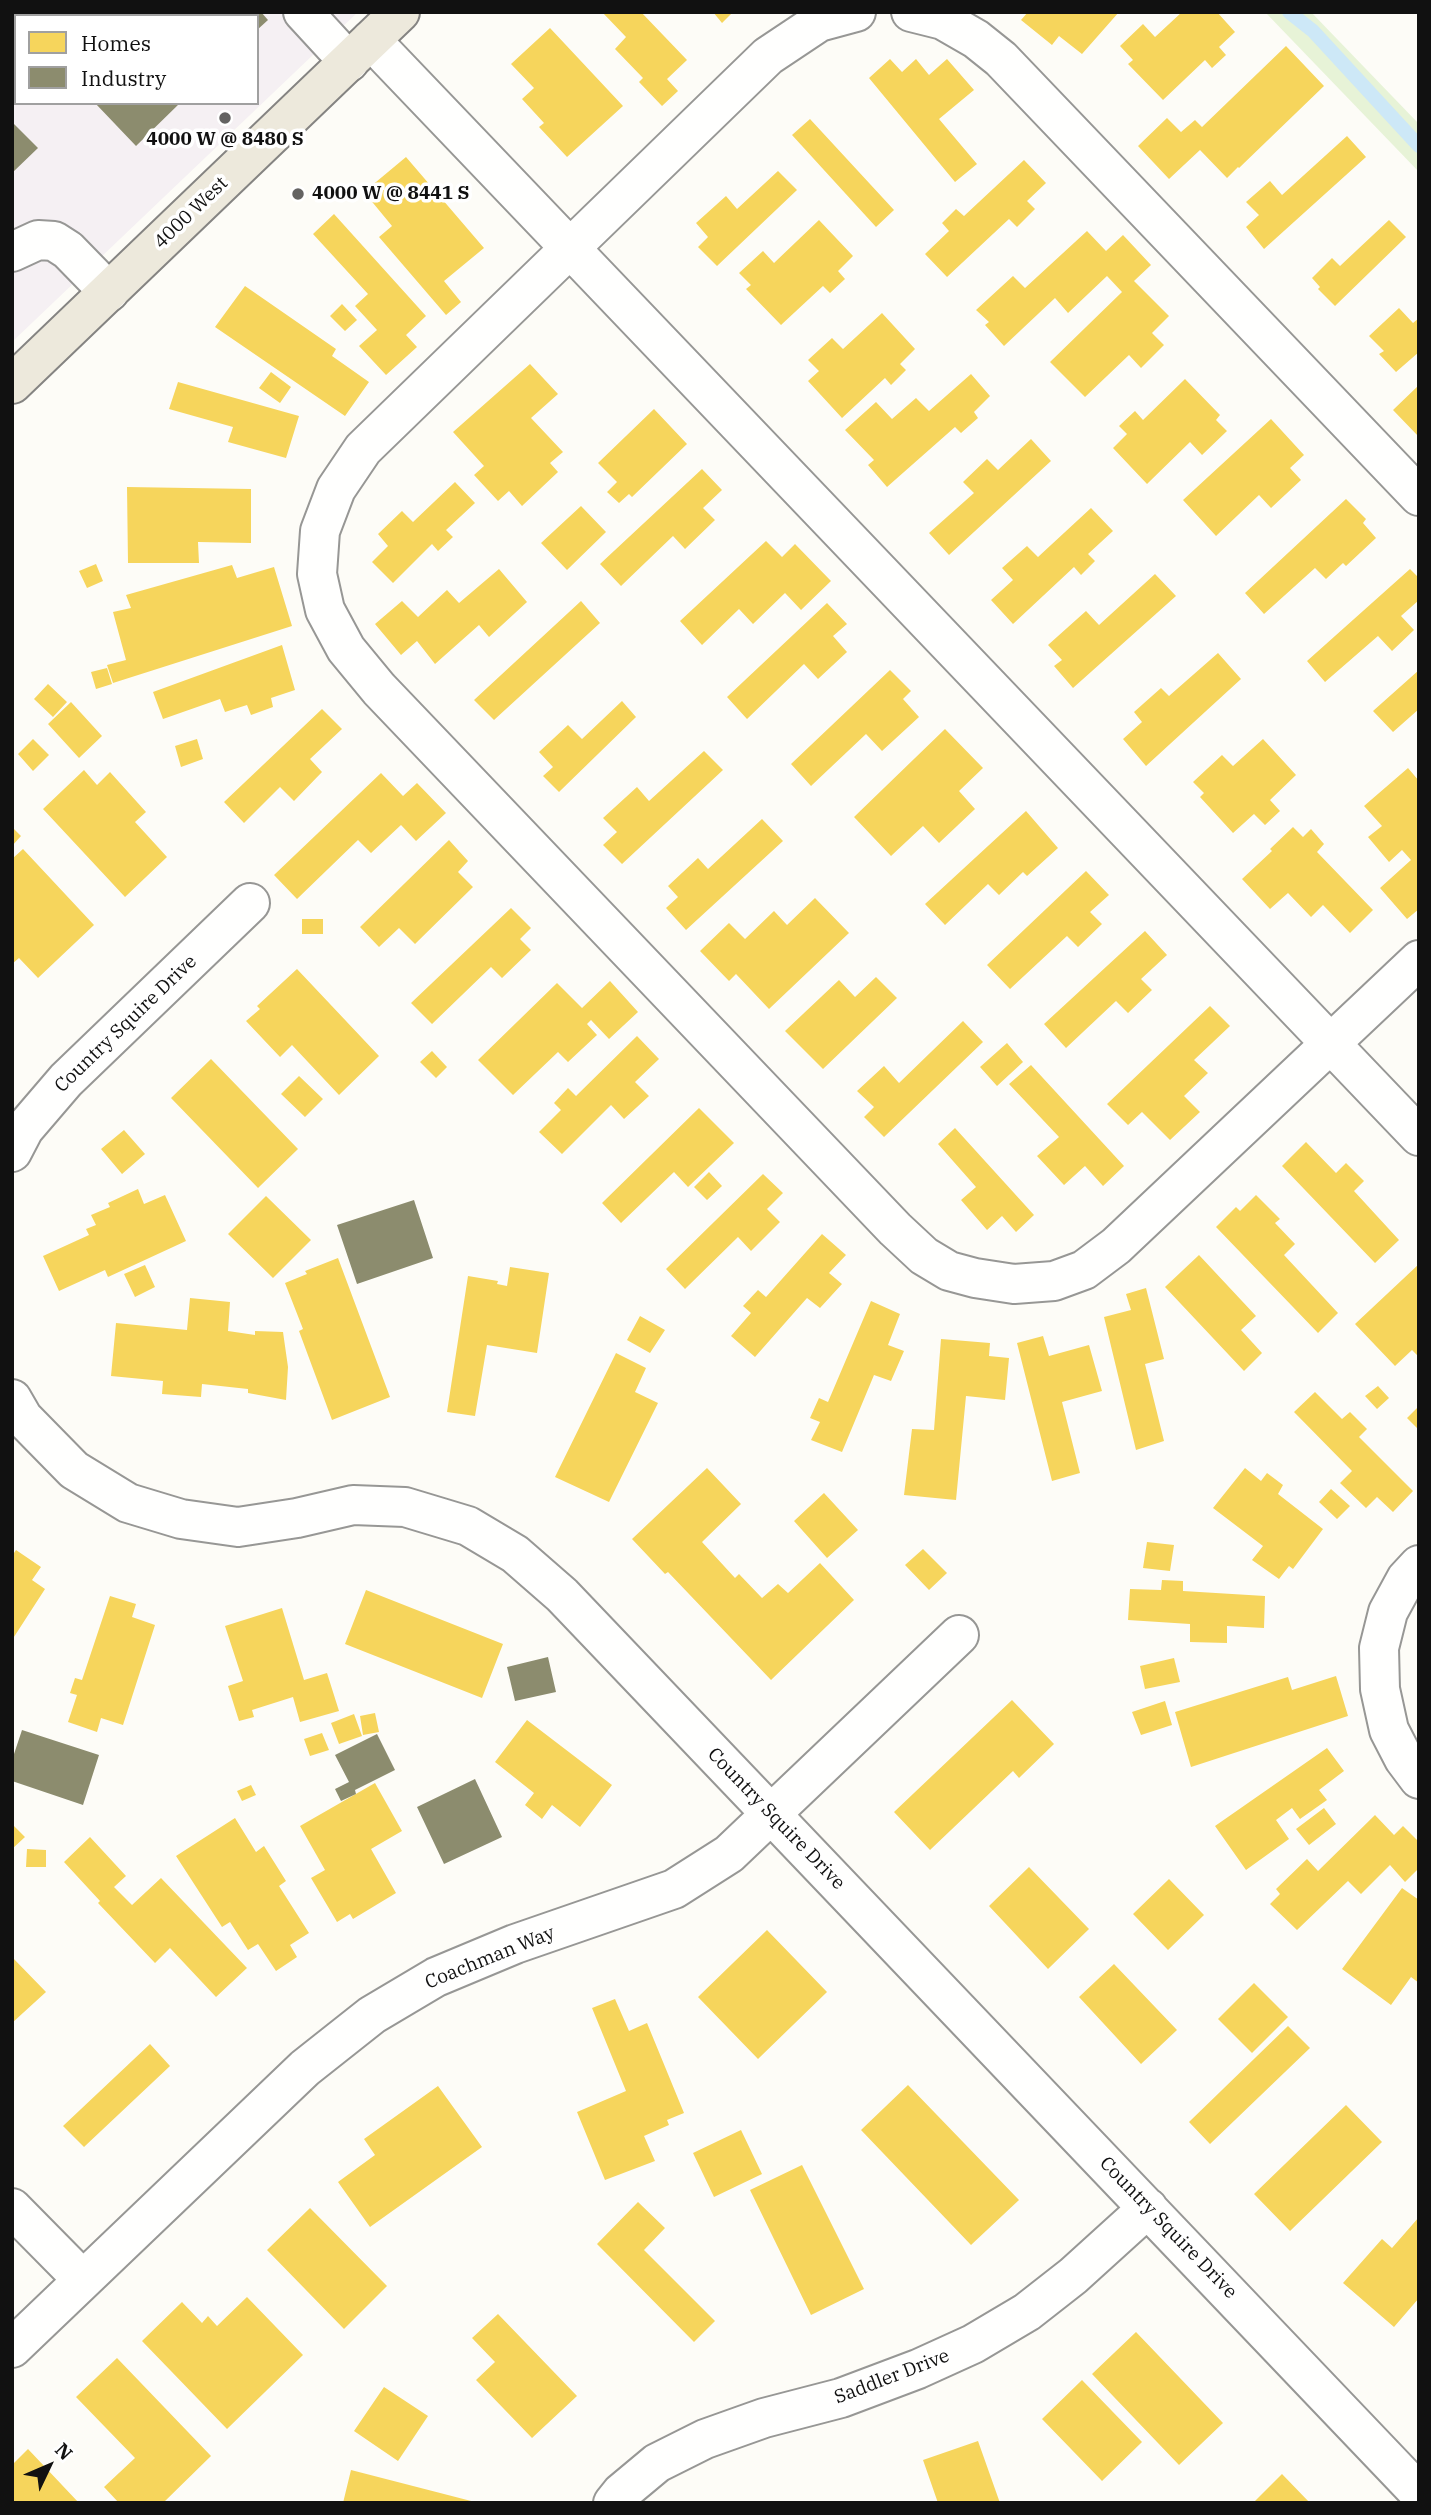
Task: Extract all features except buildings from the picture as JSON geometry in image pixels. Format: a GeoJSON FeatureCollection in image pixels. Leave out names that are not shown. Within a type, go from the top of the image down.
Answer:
{"type":"FeatureCollection","features":[{"type":"Feature","properties":{"kind":"main road","name":"4000 West"},"geometry":{"type":"LineString","coordinates":[[12,384],[400,12]]}},
{"type":"Feature","properties":{"kind":"street"},"geometry":{"type":"LineString","coordinates":[[303,12],[360,51],[570,249],[1419,1136]]}},
{"type":"Feature","properties":{"kind":"street"},"geometry":{"type":"LineString","coordinates":[[856,12],[819,22],[768,55],[363,449],[336,489],[320,531],[317,574],[325,610],[346,649],[379,689],[875,1209],[924,1256],[949,1271],[1014,1284],[1054,1281],[1084,1270],[1116,1246],[1419,960]]}},
{"type":"Feature","properties":{"kind":"street"},"geometry":{"type":"LineString","coordinates":[[911,12],[943,20],[976,39],[1002,59],[1419,496]]}},
{"type":"Feature","properties":{"kind":"street"},"geometry":{"type":"LineString","coordinates":[[12,252],[38,240],[54,241],[68,250],[109,292]]}},
{"type":"Feature","properties":{"kind":"street","name":"Country Squire Drive"},"geometry":{"type":"LineString","coordinates":[[12,1152],[24,1129],[66,1080],[250,903]]}},
{"type":"Feature","properties":{"kind":"street","name":"Country Squire Drive"},"geometry":{"type":"LineString","coordinates":[[12,1399],[23,1418],[75,1470],[128,1503],[181,1519],[238,1527],[297,1518],[353,1505],[405,1507],[468,1526],[515,1554],[562,1595],[1419,2493]]}},
{"type":"Feature","properties":{"kind":"street"},"geometry":{"type":"LineString","coordinates":[[1419,1565],[1406,1579],[1388,1612],[1379,1647],[1380,1689],[1389,1730],[1404,1759],[1419,1779]]}},
{"type":"Feature","properties":{"kind":"street","name":"Coachman Way"},"geometry":{"type":"LineString","coordinates":[[12,2348],[305,2068],[372,2015],[447,1972],[515,1944],[674,1889],[729,1854],[959,1635]]}},
{"type":"Feature","properties":{"kind":"street"},"geometry":{"type":"LineString","coordinates":[[12,2208],[83,2280]]}},
{"type":"Feature","properties":{"kind":"street","name":"Saddler Drive"},"geometry":{"type":"LineString","coordinates":[[613,2503],[657,2463],[705,2439],[764,2418],[841,2399],[973,2344],[1027,2312],[1073,2276],[1149,2208]]}},
{"type":"Feature","properties":{"kind":"shaded area"},"geometry":{"type":"Polygon","coordinates":[[[12,12],[358,12],[12,342],[12,12]]]}},
{"type":"Feature","properties":{"kind":"green space"},"geometry":{"type":"Polygon","coordinates":[[[1265,12],[1311,12],[1419,124],[1419,172],[1265,12]]]}},
{"type":"Feature","properties":{"kind":"waterway"},"geometry":{"type":"LineString","coordinates":[[1289,12],[1313,31],[1419,146]]}},
{"type":"Feature","properties":{"kind":"place","name":"4000 W @ 8480 S"},"geometry":{"type":"Point","coordinates":[225,118]}},
{"type":"Feature","properties":{"kind":"place","name":"4000 W @ 8441 S"},"geometry":{"type":"Point","coordinates":[298,194]}}]}
